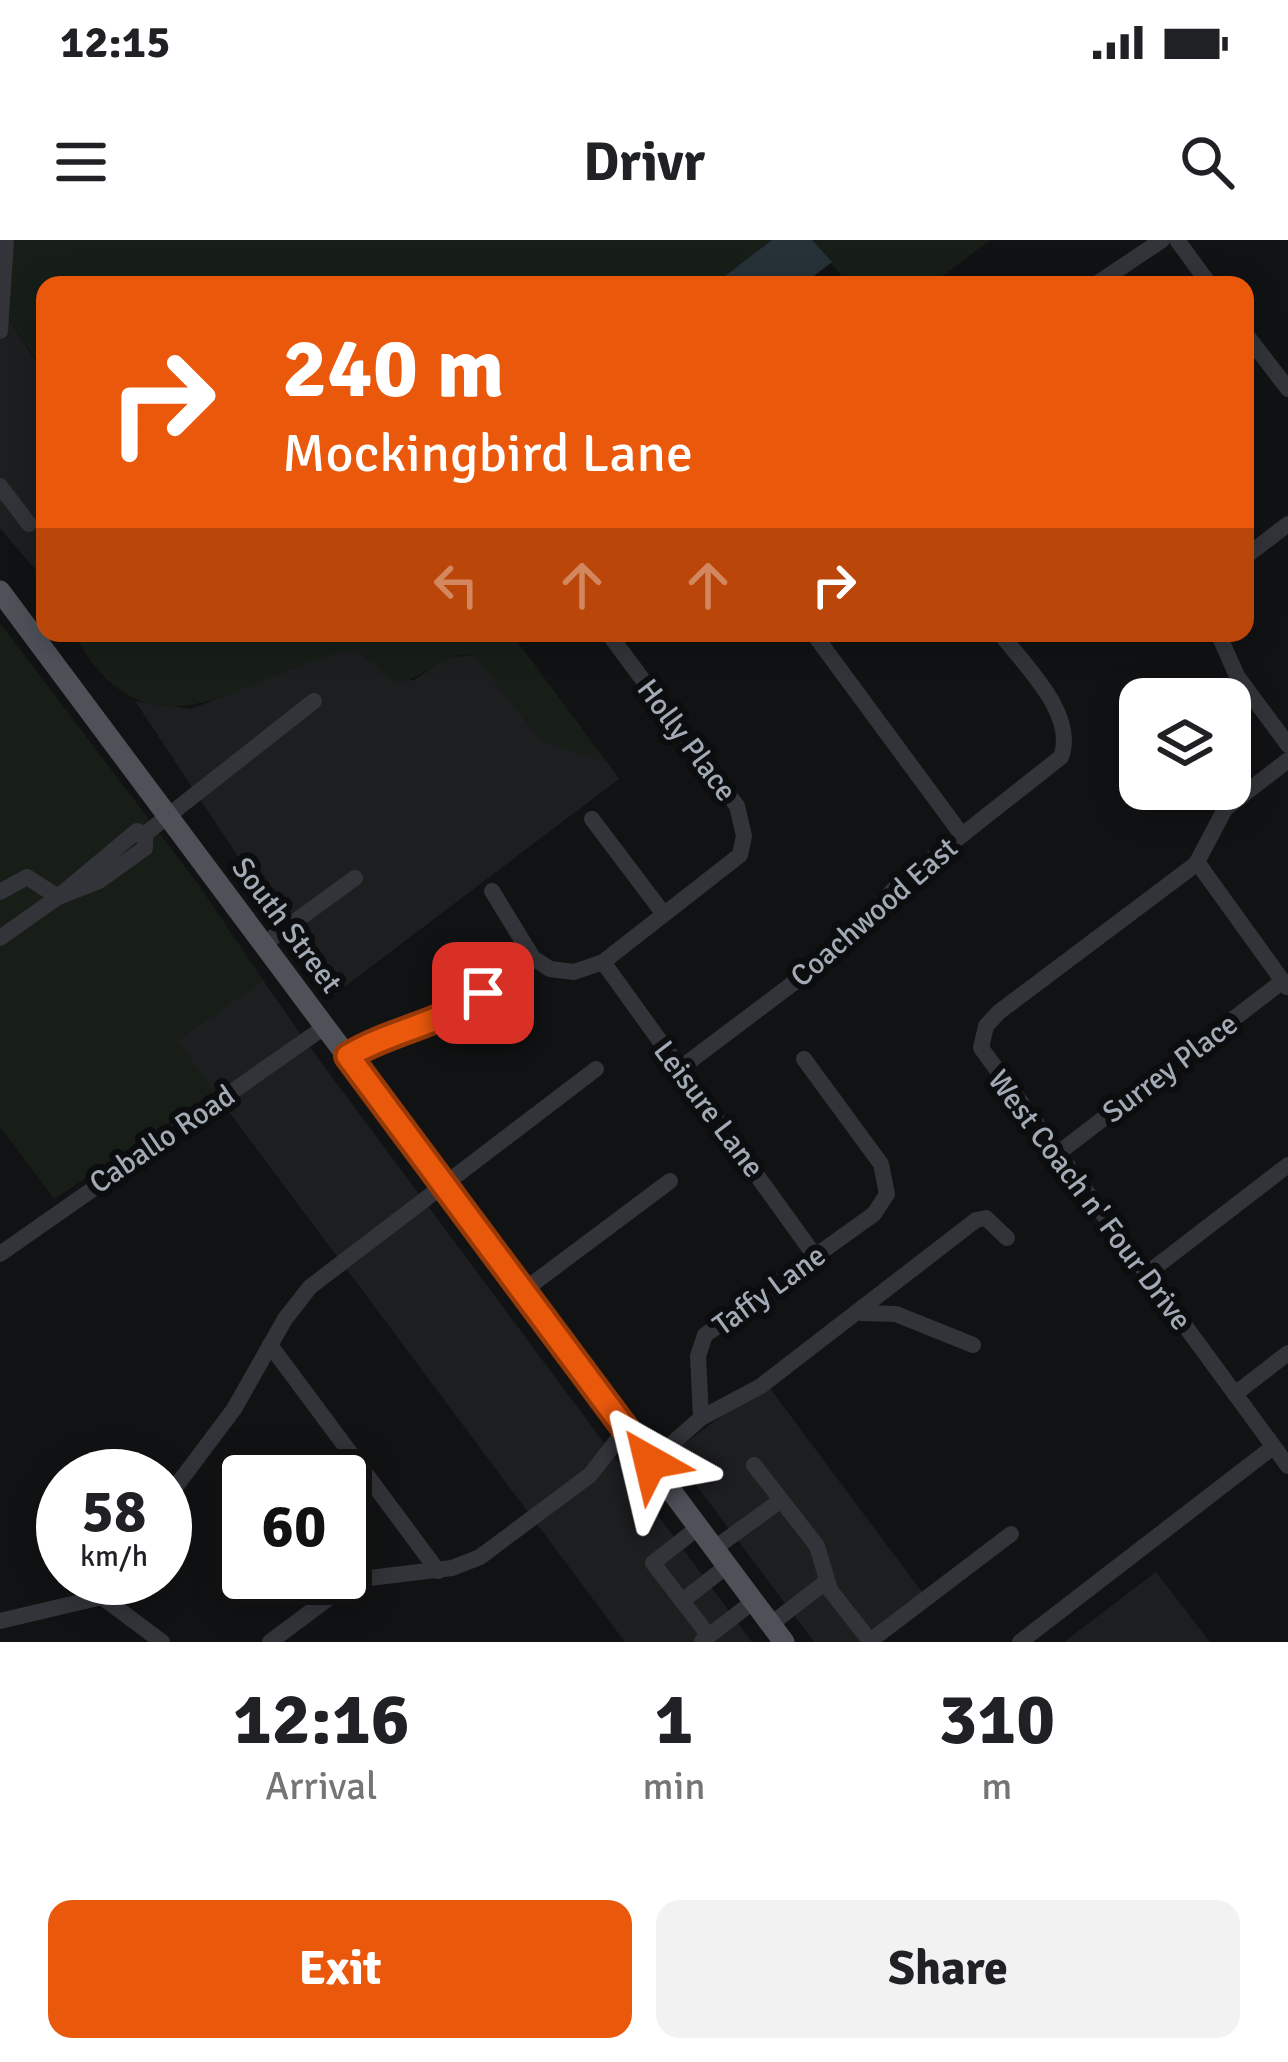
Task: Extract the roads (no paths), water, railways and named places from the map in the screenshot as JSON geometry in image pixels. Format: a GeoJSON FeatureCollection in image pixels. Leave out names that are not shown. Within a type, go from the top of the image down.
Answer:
{"type":"FeatureCollection","features":[{"type":"Feature","properties":{"kind":"main road","name":"South Street"},"geometry":{"type":"LineString","coordinates":[[0,591],[36,639]]}},
{"type":"Feature","properties":{"kind":"main road","name":"South Street"},"geometry":{"type":"LineString","coordinates":[[38,642],[778,1633]]}},
{"type":"Feature","properties":{"kind":"street"},"geometry":{"type":"LineString","coordinates":[[1108,276],[1162,240]]}},
{"type":"Feature","properties":{"kind":"street"},"geometry":{"type":"LineString","coordinates":[[1177,240],[1203,276]]}},
{"type":"Feature","properties":{"kind":"street"},"geometry":{"type":"LineString","coordinates":[[0,331],[6,242]]}},
{"type":"Feature","properties":{"kind":"street"},"geometry":{"type":"LineString","coordinates":[[1254,345],[1288,389]]}},
{"type":"Feature","properties":{"kind":"street"},"geometry":{"type":"LineString","coordinates":[[1254,359],[1261,354]]}},
{"type":"Feature","properties":{"kind":"street"},"geometry":{"type":"LineString","coordinates":[[0,486],[28,524]]}},
{"type":"Feature","properties":{"kind":"street"},"geometry":{"type":"LineString","coordinates":[[1254,550],[1288,524]]}},
{"type":"Feature","properties":{"kind":"street","name":"Holly Place"},"geometry":{"type":"LineString","coordinates":[[615,642],[737,806],[744,836],[740,855],[663,914]]}},
{"type":"Feature","properties":{"kind":"street"},"geometry":{"type":"LineString","coordinates":[[820,642],[962,835]]}},
{"type":"Feature","properties":{"kind":"street","name":"Coachwood East"},"geometry":{"type":"LineString","coordinates":[[678,1070],[808,972],[864,925],[895,888],[1027,788],[1064,749],[1058,712],[1007,642]]}},
{"type":"Feature","properties":{"kind":"street"},"geometry":{"type":"LineString","coordinates":[[1222,642],[1237,676],[1288,745]]}},
{"type":"Feature","properties":{"kind":"street"},"geometry":{"type":"LineString","coordinates":[[0,938],[58,897],[136,831],[145,834],[169,816],[314,701]]}},
{"type":"Feature","properties":{"kind":"street","name":"West Coach n' Four Drive"},"geometry":{"type":"LineString","coordinates":[[1288,760],[1225,809],[1196,862],[986,1026],[983,1058],[1288,1466]]}},
{"type":"Feature","properties":{"kind":"street"},"geometry":{"type":"LineString","coordinates":[[492,891],[533,958],[561,971],[603,962],[663,914],[592,819]]}},
{"type":"Feature","properties":{"kind":"street"},"geometry":{"type":"LineString","coordinates":[[1196,862],[1286,984]]}},
{"type":"Feature","properties":{"kind":"street"},"geometry":{"type":"LineString","coordinates":[[0,892],[27,877],[58,897]]}},
{"type":"Feature","properties":{"kind":"street"},"geometry":{"type":"LineString","coordinates":[[264,944],[355,878]]}},
{"type":"Feature","properties":{"kind":"street"},"geometry":{"type":"LineString","coordinates":[[348,1056],[384,1034],[461,1010],[533,958]]}},
{"type":"Feature","properties":{"kind":"street","name":"Leisure Lane"},"geometry":{"type":"LineString","coordinates":[[603,962],[815,1256]]}},
{"type":"Feature","properties":{"kind":"street","name":"Surrey Place"},"geometry":{"type":"LineString","coordinates":[[1057,1154],[1286,984]]}},
{"type":"Feature","properties":{"kind":"street","name":"Caballo Road"},"geometry":{"type":"LineString","coordinates":[[0,1254],[326,1026]]}},
{"type":"Feature","properties":{"kind":"street","name":"Taffy Lane"},"geometry":{"type":"LineString","coordinates":[[700,1418],[698,1356],[705,1335],[874,1214],[888,1189],[881,1164],[804,1059]]}},
{"type":"Feature","properties":{"kind":"street"},"geometry":{"type":"LineString","coordinates":[[192,1465],[234,1409],[310,1287],[596,1069]]}},
{"type":"Feature","properties":{"kind":"street"},"geometry":{"type":"LineString","coordinates":[[1145,1275],[1288,1165]]}},
{"type":"Feature","properties":{"kind":"street"},"geometry":{"type":"LineString","coordinates":[[523,1291],[670,1181]]}},
{"type":"Feature","properties":{"kind":"street"},"geometry":{"type":"LineString","coordinates":[[650,1462],[700,1418],[718,1413],[761,1386],[860,1313],[976,1220],[986,1218],[1007,1238]]}},
{"type":"Feature","properties":{"kind":"street"},"geometry":{"type":"LineString","coordinates":[[860,1313],[916,1320],[973,1345]]}},
{"type":"Feature","properties":{"kind":"street"},"geometry":{"type":"LineString","coordinates":[[270,1345],[438,1571]]}},
{"type":"Feature","properties":{"kind":"street"},"geometry":{"type":"LineString","coordinates":[[1234,1394],[1288,1353]]}},
{"type":"Feature","properties":{"kind":"street"},"geometry":{"type":"LineString","coordinates":[[270,1642],[352,1580],[438,1571],[480,1557],[590,1475],[626,1429]]}},
{"type":"Feature","properties":{"kind":"street"},"geometry":{"type":"LineString","coordinates":[[1020,1642],[1273,1447]]}},
{"type":"Feature","properties":{"kind":"street"},"geometry":{"type":"LineString","coordinates":[[754,1465],[817,1546],[827,1581],[869,1641],[1011,1534]]}},
{"type":"Feature","properties":{"kind":"street"},"geometry":{"type":"LineString","coordinates":[[682,1601],[781,1500]]}},
{"type":"Feature","properties":{"kind":"street"},"geometry":{"type":"LineString","coordinates":[[699,1527],[653,1563],[705,1639],[754,1601]]}},
{"type":"Feature","properties":{"kind":"street"},"geometry":{"type":"LineString","coordinates":[[778,1633],[827,1581]]}},
{"type":"Feature","properties":{"kind":"street"},"geometry":{"type":"LineString","coordinates":[[0,1621],[68,1605]]}},
{"type":"Feature","properties":{"kind":"street"},"geometry":{"type":"LineString","coordinates":[[113,1605],[162,1642]]}}]}
